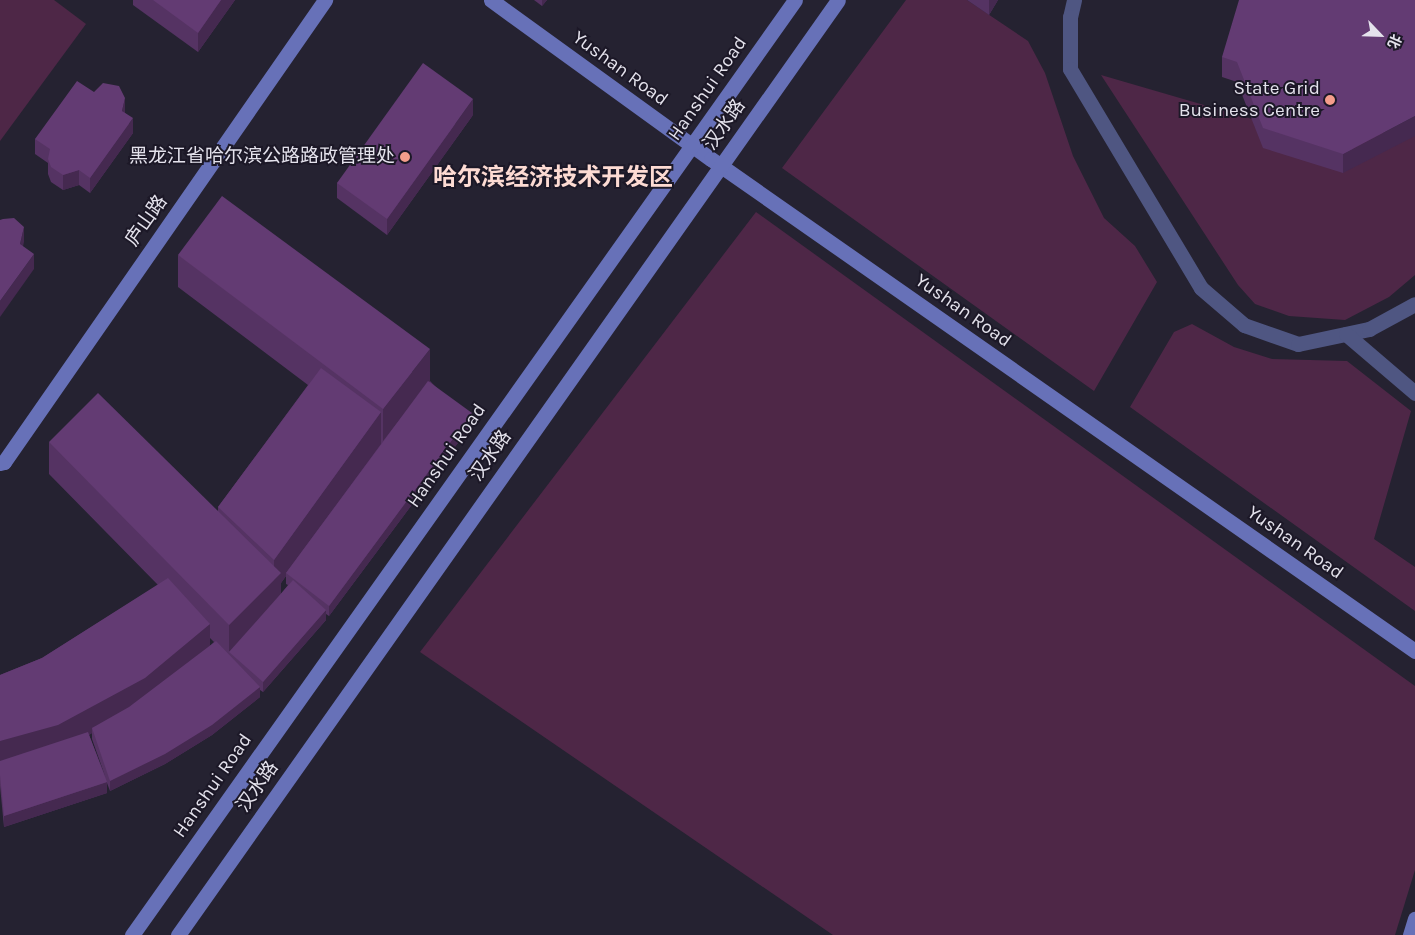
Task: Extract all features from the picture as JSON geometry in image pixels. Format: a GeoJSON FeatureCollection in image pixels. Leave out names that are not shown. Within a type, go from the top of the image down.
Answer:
{"type":"FeatureCollection","features":[{"type":"Feature","properties":{"kind":"main road","name":"庐山路"},"geometry":{"type":"LineString","coordinates":[[0,463],[4,462],[325,0]]}},
{"type":"Feature","properties":{"kind":"main road","name":"Yushan Road"},"geometry":{"type":"LineString","coordinates":[[491,0],[721,166],[1415,651]]}},
{"type":"Feature","properties":{"kind":"main road","name":"Hanshui Road"},"geometry":{"type":"LineString","coordinates":[[132,935],[795,0]]}},
{"type":"Feature","properties":{"kind":"main road","name":"汉水路"},"geometry":{"type":"LineString","coordinates":[[178,935],[838,0]]}},
{"type":"Feature","properties":{"kind":"main road"},"geometry":{"type":"LineString","coordinates":[[1410,935],[1415,919]]}},
{"type":"Feature","properties":{"kind":"lane"},"geometry":{"type":"LineString","coordinates":[[1074,0],[1070,18],[1070,69],[1201,288],[1244,325],[1298,344],[1369,329],[1415,304]]}},
{"type":"Feature","properties":{"kind":"lane"},"geometry":{"type":"LineString","coordinates":[[1346,334],[1415,393]]}},
{"type":"Feature","properties":{"kind":"shaded area"},"geometry":{"type":"Polygon","coordinates":[[[0,0],[54,0],[86,24],[0,141],[0,0]]]}},
{"type":"Feature","properties":{"kind":"shaded area"},"geometry":{"type":"Polygon","coordinates":[[[906,0],[967,0],[1028,41],[1045,73],[1073,156],[1104,218],[1135,246],[1157,282],[1094,391],[782,168],[906,0]]]}},
{"type":"Feature","properties":{"kind":"shaded area"},"geometry":{"type":"Polygon","coordinates":[[[1101,75],[1252,119],[1415,136],[1415,275],[1389,297],[1345,320],[1289,316],[1255,304],[1238,285],[1101,75]]]}},
{"type":"Feature","properties":{"kind":"shaded area"},"geometry":{"type":"Polygon","coordinates":[[[756,212],[1415,686],[1415,870],[1395,935],[833,935],[420,652],[756,212]]]}},
{"type":"Feature","properties":{"kind":"shaded area"},"geometry":{"type":"Polygon","coordinates":[[[1192,324],[1234,347],[1272,359],[1347,361],[1411,411],[1374,539],[1415,567],[1415,611],[1130,407],[1174,332],[1192,324]]]}},
{"type":"Feature","properties":{"kind":"building"},"geometry":{"type":"Polygon","coordinates":[[[153,0],[221,0],[198,33],[153,0]]]}},
{"type":"Feature","properties":{"kind":"building","name":"State Grid Business Centre"},"geometry":{"type":"Polygon","coordinates":[[[1239,0],[1415,0],[1415,116],[1343,154],[1263,128],[1237,62],[1222,57],[1239,0]]]}},
{"type":"Feature","properties":{"kind":"building","name":"黑龙江省哈尔滨公路路政管理处"},"geometry":{"type":"Polygon","coordinates":[[[423,63],[473,99],[387,219],[337,183],[423,63]]]}},
{"type":"Feature","properties":{"kind":"building"},"geometry":{"type":"Polygon","coordinates":[[[77,81],[94,92],[103,83],[119,86],[125,98],[122,111],[133,118],[90,178],[79,170],[63,175],[51,167],[48,159],[50,149],[35,139],[77,81]]]}},
{"type":"Feature","properties":{"kind":"building"},"geometry":{"type":"Polygon","coordinates":[[[222,196],[430,349],[383,409],[178,255],[222,196]]]}},
{"type":"Feature","properties":{"kind":"building"},"geometry":{"type":"Polygon","coordinates":[[[14,218],[24,227],[20,244],[34,254],[0,301],[0,220],[14,218]]]}},
{"type":"Feature","properties":{"kind":"building"},"geometry":{"type":"Polygon","coordinates":[[[321,368],[381,412],[274,560],[218,507],[321,368]]]}},
{"type":"Feature","properties":{"kind":"building"},"geometry":{"type":"Polygon","coordinates":[[[428,381],[472,413],[329,606],[286,573],[428,381]]]}},
{"type":"Feature","properties":{"kind":"building"},"geometry":{"type":"Polygon","coordinates":[[[98,393],[281,573],[229,625],[49,442],[98,393]]]}},
{"type":"Feature","properties":{"kind":"building"},"geometry":{"type":"Polygon","coordinates":[[[168,578],[210,624],[145,678],[58,725],[0,741],[0,675],[42,658],[168,578]]]}},
{"type":"Feature","properties":{"kind":"building"},"geometry":{"type":"Polygon","coordinates":[[[293,580],[326,610],[263,682],[229,652],[293,580]]]}},
{"type":"Feature","properties":{"kind":"building"},"geometry":{"type":"Polygon","coordinates":[[[216,641],[260,687],[212,725],[165,754],[110,781],[92,728],[129,707],[216,641]]]}},
{"type":"Feature","properties":{"kind":"building"},"geometry":{"type":"Polygon","coordinates":[[[88,732],[107,782],[4,816],[0,761],[88,732]]]}},
{"type":"Feature","properties":{"kind":"place","name":"State Grid Business Centre"},"geometry":{"type":"Point","coordinates":[1330,100]}},
{"type":"Feature","properties":{"kind":"place","name":"黑龙江省哈尔滨公路路政管理处"},"geometry":{"type":"Point","coordinates":[405,157]}},
{"type":"Feature","properties":{"kind":"district","name":"哈尔滨经济技术开发区"},"geometry":{"type":"Point","coordinates":[553,178]}}]}
